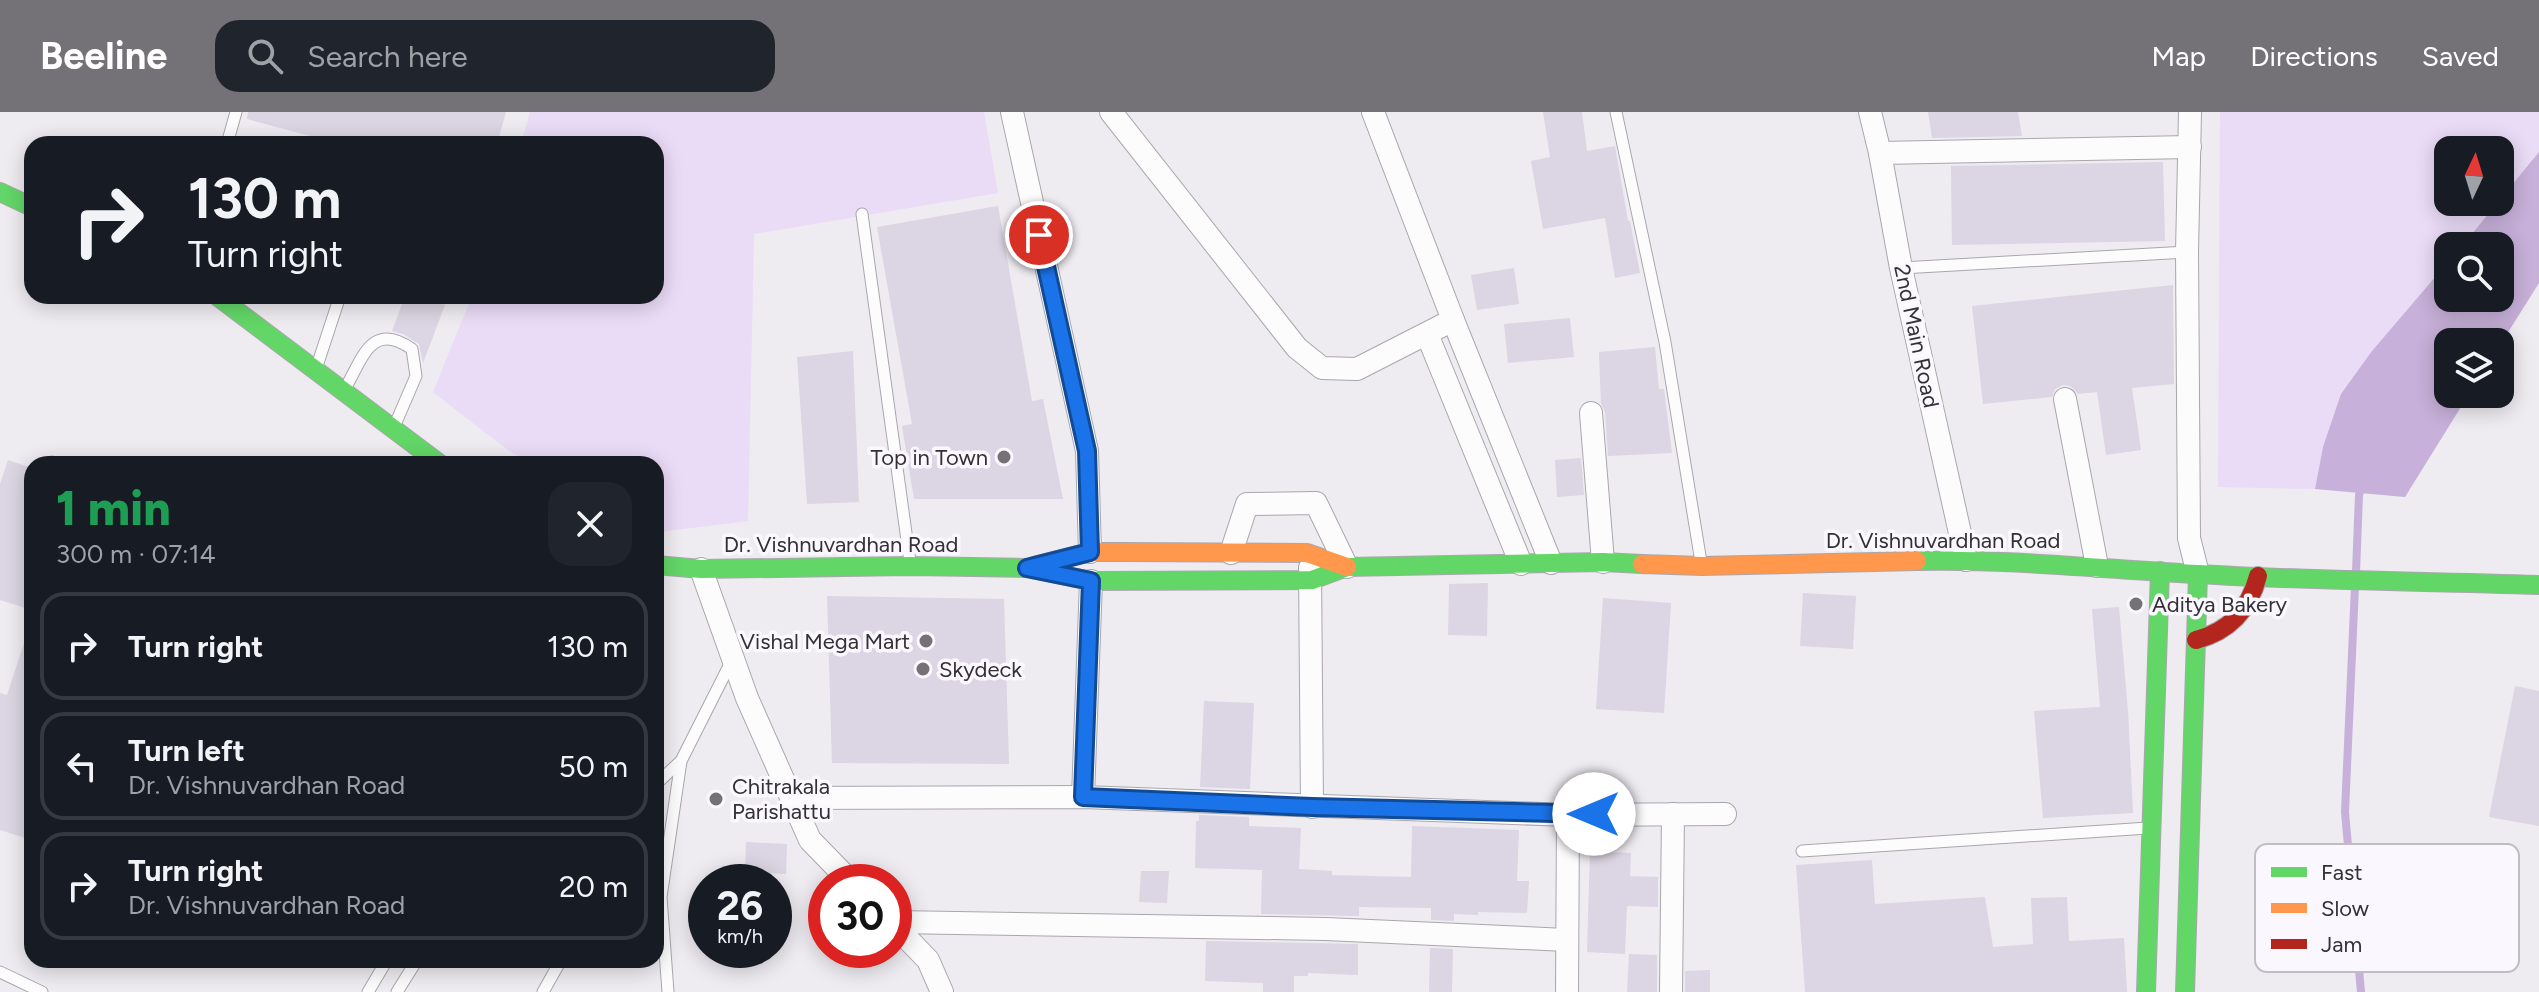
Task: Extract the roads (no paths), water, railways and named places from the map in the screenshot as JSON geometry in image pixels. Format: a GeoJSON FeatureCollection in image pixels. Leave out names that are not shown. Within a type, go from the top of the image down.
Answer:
{"type":"FeatureCollection","features":[{"type":"Feature","properties":{"kind":"main road"},"geometry":{"type":"LineString","coordinates":[[0,192],[24,203]]}},
{"type":"Feature","properties":{"kind":"main road"},"geometry":{"type":"LineString","coordinates":[[228,304],[429,456]]}},
{"type":"Feature","properties":{"kind":"main road","name":"Dr. Vishnuvardhan Road"},"geometry":{"type":"LineString","coordinates":[[1027,568],[1090,552],[1307,553],[1347,567]]}},
{"type":"Feature","properties":{"kind":"main road","name":"Dr. Vishnuvardhan Road"},"geometry":{"type":"LineString","coordinates":[[664,566],[701,569],[1027,568],[1091,581],[1312,580],[1347,567],[1603,562],[1702,566],[1966,560],[2198,574],[2539,585]]}},
{"type":"Feature","properties":{"kind":"main road"},"geometry":{"type":"LineString","coordinates":[[2146,992],[2160,571]]}},
{"type":"Feature","properties":{"kind":"main road"},"geometry":{"type":"LineString","coordinates":[[2185,992],[2198,574]]}},
{"type":"Feature","properties":{"kind":"main road"},"geometry":{"type":"LineString","coordinates":[[2196,640],[2221,632],[2241,615],[2255,590],[2258,576]]}},
{"type":"Feature","properties":{"kind":"street"},"geometry":{"type":"LineString","coordinates":[[1012,112],[1087,451],[1090,552]]}},
{"type":"Feature","properties":{"kind":"street"},"geometry":{"type":"LineString","coordinates":[[1111,112],[1297,348],[1322,368],[1357,369],[1453,320]]}},
{"type":"Feature","properties":{"kind":"street"},"geometry":{"type":"LineString","coordinates":[[1373,112],[1551,563]]}},
{"type":"Feature","properties":{"kind":"street","name":"2nd Main Road"},"geometry":{"type":"LineString","coordinates":[[1870,112],[1966,560]]}},
{"type":"Feature","properties":{"kind":"street"},"geometry":{"type":"LineString","coordinates":[[2190,112],[2187,252],[2189,538],[2198,574]]}},
{"type":"Feature","properties":{"kind":"street"},"geometry":{"type":"LineString","coordinates":[[1880,153],[2190,147]]}},
{"type":"Feature","properties":{"kind":"street"},"geometry":{"type":"LineString","coordinates":[[1427,334],[1521,564]]}},
{"type":"Feature","properties":{"kind":"street"},"geometry":{"type":"LineString","coordinates":[[2065,399],[2097,566]]}},
{"type":"Feature","properties":{"kind":"street"},"geometry":{"type":"LineString","coordinates":[[1591,413],[1603,562]]}},
{"type":"Feature","properties":{"kind":"street"},"geometry":{"type":"LineString","coordinates":[[1231,553],[1247,504],[1316,503],[1347,567]]}},
{"type":"Feature","properties":{"kind":"street"},"geometry":{"type":"LineString","coordinates":[[2160,571],[2189,538]]}},
{"type":"Feature","properties":{"kind":"street"},"geometry":{"type":"LineString","coordinates":[[1307,553],[1312,580],[1312,807]]}},
{"type":"Feature","properties":{"kind":"street"},"geometry":{"type":"LineString","coordinates":[[701,569],[747,698],[791,798],[810,840],[833,864]]}},
{"type":"Feature","properties":{"kind":"street"},"geometry":{"type":"LineString","coordinates":[[1083,797],[1091,581]]}},
{"type":"Feature","properties":{"kind":"street"},"geometry":{"type":"LineString","coordinates":[[791,798],[1083,797],[1568,815],[1725,814]]}},
{"type":"Feature","properties":{"kind":"street"},"geometry":{"type":"LineString","coordinates":[[1671,992],[1673,814]]}},
{"type":"Feature","properties":{"kind":"street"},"geometry":{"type":"LineString","coordinates":[[1567,992],[1568,815]]}},
{"type":"Feature","properties":{"kind":"street"},"geometry":{"type":"LineString","coordinates":[[912,924],[1326,929],[1567,940]]}},
{"type":"Feature","properties":{"kind":"street"},"geometry":{"type":"LineString","coordinates":[[912,943],[928,960],[942,992]]}},
{"type":"Feature","properties":{"kind":"lane"},"geometry":{"type":"LineString","coordinates":[[229,136],[236,112]]}},
{"type":"Feature","properties":{"kind":"lane"},"geometry":{"type":"LineString","coordinates":[[1616,112],[1665,342],[1702,566]]}},
{"type":"Feature","properties":{"kind":"lane"},"geometry":{"type":"LineString","coordinates":[[862,214],[911,566]]}},
{"type":"Feature","properties":{"kind":"lane"},"geometry":{"type":"LineString","coordinates":[[1901,268],[2187,252]]}},
{"type":"Feature","properties":{"kind":"lane"},"geometry":{"type":"LineString","coordinates":[[316,370],[337,304]]}},
{"type":"Feature","properties":{"kind":"lane"},"geometry":{"type":"LineString","coordinates":[[344,391],[369,346],[378,339],[389,338],[412,349],[416,376],[393,429]]}},
{"type":"Feature","properties":{"kind":"lane"},"geometry":{"type":"LineString","coordinates":[[664,877],[681,761],[733,657]]}},
{"type":"Feature","properties":{"kind":"lane"},"geometry":{"type":"LineString","coordinates":[[664,777],[681,761]]}},
{"type":"Feature","properties":{"kind":"lane"},"geometry":{"type":"LineString","coordinates":[[1802,851],[2151,828]]}},
{"type":"Feature","properties":{"kind":"lane"},"geometry":{"type":"LineString","coordinates":[[664,938],[668,992]]}},
{"type":"Feature","properties":{"kind":"lane"},"geometry":{"type":"LineString","coordinates":[[368,992],[382,968]]}},
{"type":"Feature","properties":{"kind":"lane"},"geometry":{"type":"LineString","coordinates":[[397,992],[412,968]]}},
{"type":"Feature","properties":{"kind":"lane"},"geometry":{"type":"LineString","coordinates":[[543,992],[556,968]]}},
{"type":"Feature","properties":{"kind":"lane"},"geometry":{"type":"LineString","coordinates":[[0,972],[42,992]]}},
{"type":"Feature","properties":{"kind":"waterway"},"geometry":{"type":"LineString","coordinates":[[2356,572],[2362,486]]}},
{"type":"Feature","properties":{"kind":"waterway"},"geometry":{"type":"LineString","coordinates":[[2348,844],[2345,812],[2355,586]]}},
{"type":"Feature","properties":{"kind":"waterway"},"geometry":{"type":"LineString","coordinates":[[2359,972],[2361,992]]}},
{"type":"Feature","properties":{"kind":"place","name":"Top in Town"},"geometry":{"type":"Point","coordinates":[1004,457]}},
{"type":"Feature","properties":{"kind":"place","name":"Aditya Bakery"},"geometry":{"type":"Point","coordinates":[2136,604]}},
{"type":"Feature","properties":{"kind":"place","name":"Vishal Mega Mart"},"geometry":{"type":"Point","coordinates":[926,641]}},
{"type":"Feature","properties":{"kind":"place","name":"Skydeck"},"geometry":{"type":"Point","coordinates":[923,669]}},
{"type":"Feature","properties":{"kind":"place","name":"Chitrakala Parishattu"},"geometry":{"type":"Point","coordinates":[716,799]}}]}
